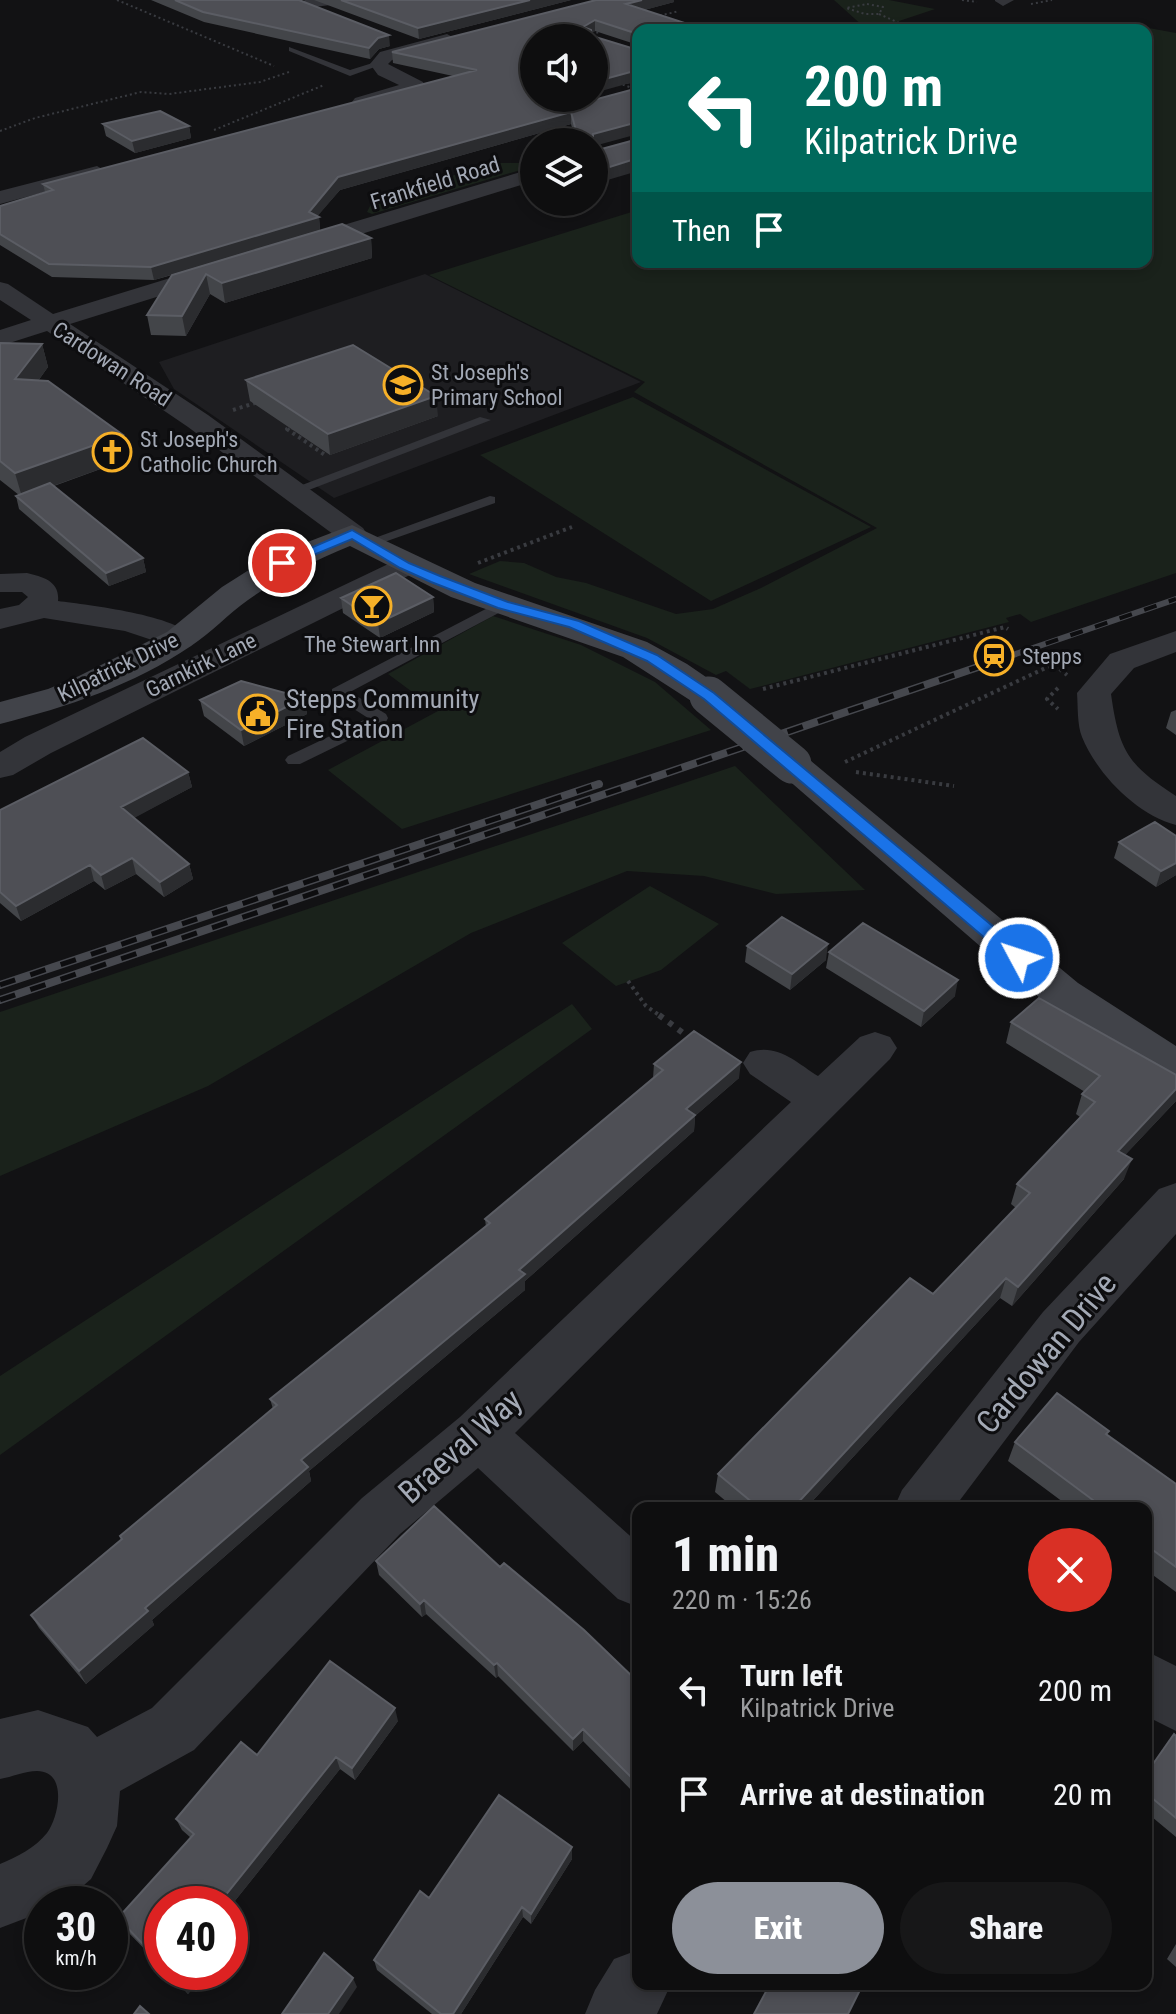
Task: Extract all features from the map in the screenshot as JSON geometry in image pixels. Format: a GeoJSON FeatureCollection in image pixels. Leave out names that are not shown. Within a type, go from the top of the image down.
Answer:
{"type":"FeatureCollection","features":[{"type":"Feature","properties":{"kind":"street"},"geometry":{"type":"LineString","coordinates":[[298,3],[331,8]]}},
{"type":"Feature","properties":{"kind":"street"},"geometry":{"type":"LineString","coordinates":[[348,105],[416,86],[384,71],[379,64],[386,56],[462,35]]}},
{"type":"Feature","properties":{"kind":"street"},"geometry":{"type":"LineString","coordinates":[[386,36],[416,47]]}},
{"type":"Feature","properties":{"kind":"street","name":"Frankfield Road"},"geometry":{"type":"LineString","coordinates":[[500,161],[520,161]]}},
{"type":"Feature","properties":{"kind":"street"},"geometry":{"type":"LineString","coordinates":[[0,198],[110,169]]}},
{"type":"Feature","properties":{"kind":"street","name":"Frankfield Road"},"geometry":{"type":"LineString","coordinates":[[283,251],[365,216],[520,177]]}},
{"type":"Feature","properties":{"kind":"street"},"geometry":{"type":"LineString","coordinates":[[0,338],[239,264]]}},
{"type":"Feature","properties":{"kind":"street","name":"Cardowan Road"},"geometry":{"type":"LineString","coordinates":[[0,289],[198,421],[360,539],[405,565],[503,605],[587,630],[652,658],[704,693],[792,764],[1063,994],[1176,1068]]}},
{"type":"Feature","properties":{"kind":"street","name":"Kilpatrick Drive"},"geometry":{"type":"LineString","coordinates":[[0,713],[61,697],[179,639],[234,594],[282,563],[360,539]]}},
{"type":"Feature","properties":{"kind":"street","name":"Garnkirk Lane"},"geometry":{"type":"LineString","coordinates":[[0,767],[52,738],[405,565]]}},
{"type":"Feature","properties":{"kind":"street"},"geometry":{"type":"LineString","coordinates":[[0,583],[16,581],[36,584],[45,594],[38,607],[20,617],[0,619]]}},
{"type":"Feature","properties":{"kind":"street"},"geometry":{"type":"LineString","coordinates":[[38,607],[132,622],[179,639]]}},
{"type":"Feature","properties":{"kind":"street"},"geometry":{"type":"LineString","coordinates":[[1176,641],[1122,661],[1094,693],[1099,736],[1128,781],[1176,813]]}},
{"type":"Feature","properties":{"kind":"street","name":"Braeval Way"},"geometry":{"type":"LineString","coordinates":[[88,1775],[173,1729],[381,1516],[479,1434],[875,1048]]}},
{"type":"Feature","properties":{"kind":"street"},"geometry":{"type":"LineString","coordinates":[[765,1063],[821,1100]]}},
{"type":"Feature","properties":{"kind":"street","name":"Cardowan Drive"},"geometry":{"type":"LineString","coordinates":[[926,1502],[1061,1327],[1176,1202]]}},
{"type":"Feature","properties":{"kind":"street"},"geometry":{"type":"LineString","coordinates":[[479,1434],[632,1574]]}},
{"type":"Feature","properties":{"kind":"street"},"geometry":{"type":"LineString","coordinates":[[1152,1685],[1176,1701]]}},
{"type":"Feature","properties":{"kind":"street"},"geometry":{"type":"LineString","coordinates":[[0,1749],[18,1742],[40,1740],[60,1745],[77,1758],[88,1775],[92,1800],[87,1827],[73,1853],[53,1875],[28,1890],[0,1896]]}},
{"type":"Feature","properties":{"kind":"street"},"geometry":{"type":"LineString","coordinates":[[619,2014],[634,1990]]}},
{"type":"Feature","properties":{"kind":"lane"},"geometry":{"type":"LineString","coordinates":[[292,49],[350,73],[379,64]]}},
{"type":"Feature","properties":{"kind":"lane"},"geometry":{"type":"LineString","coordinates":[[296,490],[485,420]]}},
{"type":"Feature","properties":{"kind":"lane"},"geometry":{"type":"LineString","coordinates":[[360,539],[490,500]]}},
{"type":"Feature","properties":{"kind":"lane"},"geometry":{"type":"LineString","coordinates":[[294,760],[380,718],[338,692],[503,605]]}},
{"type":"Feature","properties":{"kind":"path"},"geometry":{"type":"LineString","coordinates":[[117,0],[298,74]]}},
{"type":"Feature","properties":{"kind":"path"},"geometry":{"type":"LineString","coordinates":[[879,14],[883,7],[872,4],[846,8],[865,14],[879,14],[902,24]]}},
{"type":"Feature","properties":{"kind":"path"},"geometry":{"type":"LineString","coordinates":[[654,17],[679,11]]}},
{"type":"Feature","properties":{"kind":"path"},"geometry":{"type":"LineString","coordinates":[[0,131],[35,118],[141,92],[169,94],[260,82],[290,71]]}},
{"type":"Feature","properties":{"kind":"path"},"geometry":{"type":"LineString","coordinates":[[608,78],[632,88]]}},
{"type":"Feature","properties":{"kind":"path"},"geometry":{"type":"LineString","coordinates":[[214,130],[333,81],[319,79]]}},
{"type":"Feature","properties":{"kind":"path"},"geometry":{"type":"LineString","coordinates":[[608,86],[619,83]]}},
{"type":"Feature","properties":{"kind":"path"},"geometry":{"type":"LineString","coordinates":[[198,421],[271,398]]}},
{"type":"Feature","properties":{"kind":"path"},"geometry":{"type":"LineString","coordinates":[[297,426],[287,429],[348,470]]}},
{"type":"Feature","properties":{"kind":"path"},"geometry":{"type":"LineString","coordinates":[[435,579],[572,527]]}},
{"type":"Feature","properties":{"kind":"path"},"geometry":{"type":"LineString","coordinates":[[704,693],[726,676],[748,693],[1005,627],[1008,629]]}},
{"type":"Feature","properties":{"kind":"path"},"geometry":{"type":"LineString","coordinates":[[954,786],[853,772],[843,763],[1054,664]]}},
{"type":"Feature","properties":{"kind":"path"},"geometry":{"type":"LineString","coordinates":[[628,981],[646,1006],[697,1042]]}},
{"type":"Feature","properties":{"kind":"shaded area"},"geometry":{"type":"Polygon","coordinates":[[[834,0],[889,0],[935,9],[890,24],[861,24],[834,0]]]}},
{"type":"Feature","properties":{"kind":"shaded area"},"geometry":{"type":"Polygon","coordinates":[[[1152,29],[1176,33],[1176,573],[1031,622],[1020,614],[1006,618],[1009,622],[750,689],[726,671],[716,675],[647,638],[469,574],[500,561],[524,563],[556,577],[586,583],[676,614],[713,609],[761,588],[877,528],[634,392],[645,382],[429,275],[632,212],[632,268],[1152,268],[1152,29]]]}},
{"type":"Feature","properties":{"kind":"shaded area"},"geometry":{"type":"Polygon","coordinates":[[[494,163],[520,163],[520,170],[372,214],[367,212],[372,202],[494,163]]]}},
{"type":"Feature","properties":{"kind":"shaded area","name":"St Joseph's Primary School"},"geometry":{"type":"Polygon","coordinates":[[[425,274],[641,382],[334,498],[174,389],[159,362],[425,274]]]}},
{"type":"Feature","properties":{"kind":"shaded area"},"geometry":{"type":"Polygon","coordinates":[[[633,397],[871,527],[711,601],[480,455],[633,397]]]}},
{"type":"Feature","properties":{"kind":"shaded area"},"geometry":{"type":"Polygon","coordinates":[[[493,616],[581,645],[655,682],[711,730],[402,829],[328,770],[438,711],[388,674],[493,616]]]}},
{"type":"Feature","properties":{"kind":"shaded area"},"geometry":{"type":"Polygon","coordinates":[[[735,766],[865,890],[776,894],[704,876],[627,871],[471,933],[208,1086],[0,1176],[0,1012],[735,766]]]}},
{"type":"Feature","properties":{"kind":"shaded area"},"geometry":{"type":"Polygon","coordinates":[[[650,886],[719,924],[661,970],[616,986],[562,943],[650,886]]]}},
{"type":"Feature","properties":{"kind":"shaded area"},"geometry":{"type":"Polygon","coordinates":[[[572,1004],[592,1029],[0,1455],[0,1376],[572,1004]]]}},
{"type":"Feature","properties":{"kind":"building"},"geometry":{"type":"Polygon","coordinates":[[[175,0],[299,0],[389,35],[378,38],[369,48],[203,12],[175,0]]]}},
{"type":"Feature","properties":{"kind":"building"},"geometry":{"type":"Polygon","coordinates":[[[341,0],[530,0],[418,28],[341,0]]]}},
{"type":"Feature","properties":{"kind":"building"},"geometry":{"type":"Polygon","coordinates":[[[596,0],[642,0],[626,4],[688,24],[632,24],[632,32],[595,20],[588,24],[520,24],[520,112],[571,112],[338,177],[309,212],[319,217],[151,267],[49,264],[0,234],[0,206],[53,190],[43,184],[477,70],[392,52],[596,0]]]}},
{"type":"Feature","properties":{"kind":"building"},"geometry":{"type":"Polygon","coordinates":[[[608,41],[632,48],[632,72],[608,78],[608,41]]]}},
{"type":"Feature","properties":{"kind":"building"},"geometry":{"type":"Polygon","coordinates":[[[632,90],[632,124],[608,130],[575,128],[571,112],[608,112],[608,96],[632,90]]]}},
{"type":"Feature","properties":{"kind":"building"},"geometry":{"type":"Polygon","coordinates":[[[160,111],[189,126],[132,141],[103,124],[160,111]]]}},
{"type":"Feature","properties":{"kind":"building"},"geometry":{"type":"Polygon","coordinates":[[[632,141],[632,160],[608,168],[608,147],[632,141]]]}},
{"type":"Feature","properties":{"kind":"building"},"geometry":{"type":"Polygon","coordinates":[[[342,224],[371,238],[222,283],[206,274],[182,316],[147,315],[172,275],[342,224]]]}},
{"type":"Feature","properties":{"kind":"building"},"geometry":{"type":"Polygon","coordinates":[[[0,343],[42,344],[15,379],[48,381],[123,435],[15,473],[0,461],[0,343]]]}},
{"type":"Feature","properties":{"kind":"building"},"geometry":{"type":"Polygon","coordinates":[[[353,345],[436,396],[328,434],[246,380],[353,345]]]}},
{"type":"Feature","properties":{"kind":"building"},"geometry":{"type":"Polygon","coordinates":[[[50,483],[143,558],[106,573],[16,496],[50,483]]]}},
{"type":"Feature","properties":{"kind":"building"},"geometry":{"type":"Polygon","coordinates":[[[396,573],[433,597],[378,623],[341,598],[396,573]]]}},
{"type":"Feature","properties":{"kind":"building"},"geometry":{"type":"Polygon","coordinates":[[[241,681],[304,698],[241,730],[200,700],[241,681]]]}},
{"type":"Feature","properties":{"kind":"building"},"geometry":{"type":"Polygon","coordinates":[[[143,738],[188,772],[121,807],[189,864],[160,882],[132,858],[101,875],[90,865],[16,906],[0,892],[0,810],[143,738]]]}},
{"type":"Feature","properties":{"kind":"building"},"geometry":{"type":"Polygon","coordinates":[[[1155,822],[1176,836],[1176,863],[1161,871],[1119,842],[1155,822]]]}},
{"type":"Feature","properties":{"kind":"building"},"geometry":{"type":"Polygon","coordinates":[[[782,917],[828,944],[792,974],[747,946],[782,917]]]}},
{"type":"Feature","properties":{"kind":"building"},"geometry":{"type":"Polygon","coordinates":[[[863,923],[958,980],[924,1011],[829,952],[863,923]]]}},
{"type":"Feature","properties":{"kind":"building"},"geometry":{"type":"Polygon","coordinates":[[[1039,998],[1176,1075],[1176,1089],[1118,1151],[1132,1159],[1018,1287],[1006,1278],[799,1502],[752,1502],[718,1474],[910,1278],[933,1294],[1030,1193],[1017,1184],[1095,1102],[1082,1094],[1100,1076],[1011,1022],[1039,998]]]}},
{"type":"Feature","properties":{"kind":"building"},"geometry":{"type":"Polygon","coordinates":[[[694,1031],[741,1062],[686,1109],[695,1115],[519,1270],[525,1274],[301,1460],[308,1467],[145,1608],[148,1611],[79,1671],[31,1615],[277,1405],[270,1399],[490,1223],[485,1219],[663,1070],[654,1064],[694,1031]]]}},
{"type":"Feature","properties":{"kind":"building"},"geometry":{"type":"Polygon","coordinates":[[[1057,1393],[1109,1431],[1106,1434],[1176,1484],[1176,1567],[1152,1549],[1152,1502],[1096,1502],[1015,1442],[1057,1393]]]}},
{"type":"Feature","properties":{"kind":"building"},"geometry":{"type":"Polygon","coordinates":[[[434,1506],[500,1567],[504,1563],[584,1630],[632,1676],[632,1778],[583,1729],[573,1739],[497,1663],[494,1665],[424,1600],[420,1604],[376,1561],[434,1506]]]}},
{"type":"Feature","properties":{"kind":"building"},"geometry":{"type":"Polygon","coordinates":[[[330,1661],[395,1708],[352,1768],[336,1757],[233,1886],[147,1886],[194,1834],[176,1819],[241,1742],[257,1755],[330,1661]]]}},
{"type":"Feature","properties":{"kind":"building"},"geometry":{"type":"Polygon","coordinates":[[[1174,1734],[1176,1818],[1152,1798],[1152,1765],[1174,1734]]]}},
{"type":"Feature","properties":{"kind":"building"},"geometry":{"type":"Polygon","coordinates":[[[499,1795],[572,1847],[531,1914],[522,1907],[453,2014],[441,2014],[374,1960],[420,1891],[429,1898],[499,1795]]]}},
{"type":"Feature","properties":{"kind":"building"},"geometry":{"type":"Polygon","coordinates":[[[144,1889],[144,1945],[128,1928],[128,1907],[144,1889]]]}},
{"type":"Feature","properties":{"kind":"building"},"geometry":{"type":"Polygon","coordinates":[[[324,1953],[353,1978],[328,2014],[282,2014],[324,1953]]]}},
{"type":"Feature","properties":{"kind":"building"},"geometry":{"type":"Polygon","coordinates":[[[767,1990],[860,1990],[848,2014],[754,2014],[767,1990]]]}},
{"type":"Feature","properties":{"kind":"building"},"geometry":{"type":"Polygon","coordinates":[[[140,2006],[149,2014],[134,2014],[140,2006]]]}},
{"type":"Feature","properties":{"kind":"railway"},"geometry":{"type":"LineString","coordinates":[[972,669],[1176,599]]}},
{"type":"Feature","properties":{"kind":"railway"},"geometry":{"type":"LineString","coordinates":[[0,1000],[978,667]]}},
{"type":"Feature","properties":{"kind":"railway"},"geometry":{"type":"LineString","coordinates":[[0,985],[599,784]]}},
{"type":"Feature","properties":{"kind":"place","name":"St Joseph's Primary School"},"geometry":{"type":"Point","coordinates":[403,385]}},
{"type":"Feature","properties":{"kind":"place","name":"St Joseph's Catholic Church"},"geometry":{"type":"Point","coordinates":[112,452]}},
{"type":"Feature","properties":{"kind":"place","name":"The Stewart Inn"},"geometry":{"type":"Point","coordinates":[372,606]}},
{"type":"Feature","properties":{"kind":"place","name":"Stepps"},"geometry":{"type":"Point","coordinates":[994,656]}},
{"type":"Feature","properties":{"kind":"place","name":"Stepps Community Fire Station"},"geometry":{"type":"Point","coordinates":[258,714]}},
{"type":"Feature","properties":{"kind":"route"},"geometry":{"type":"LineString","coordinates":[[282,563],[352,534],[435,579],[503,605],[574,624],[652,658],[709,696],[1019,958]]}}]}
